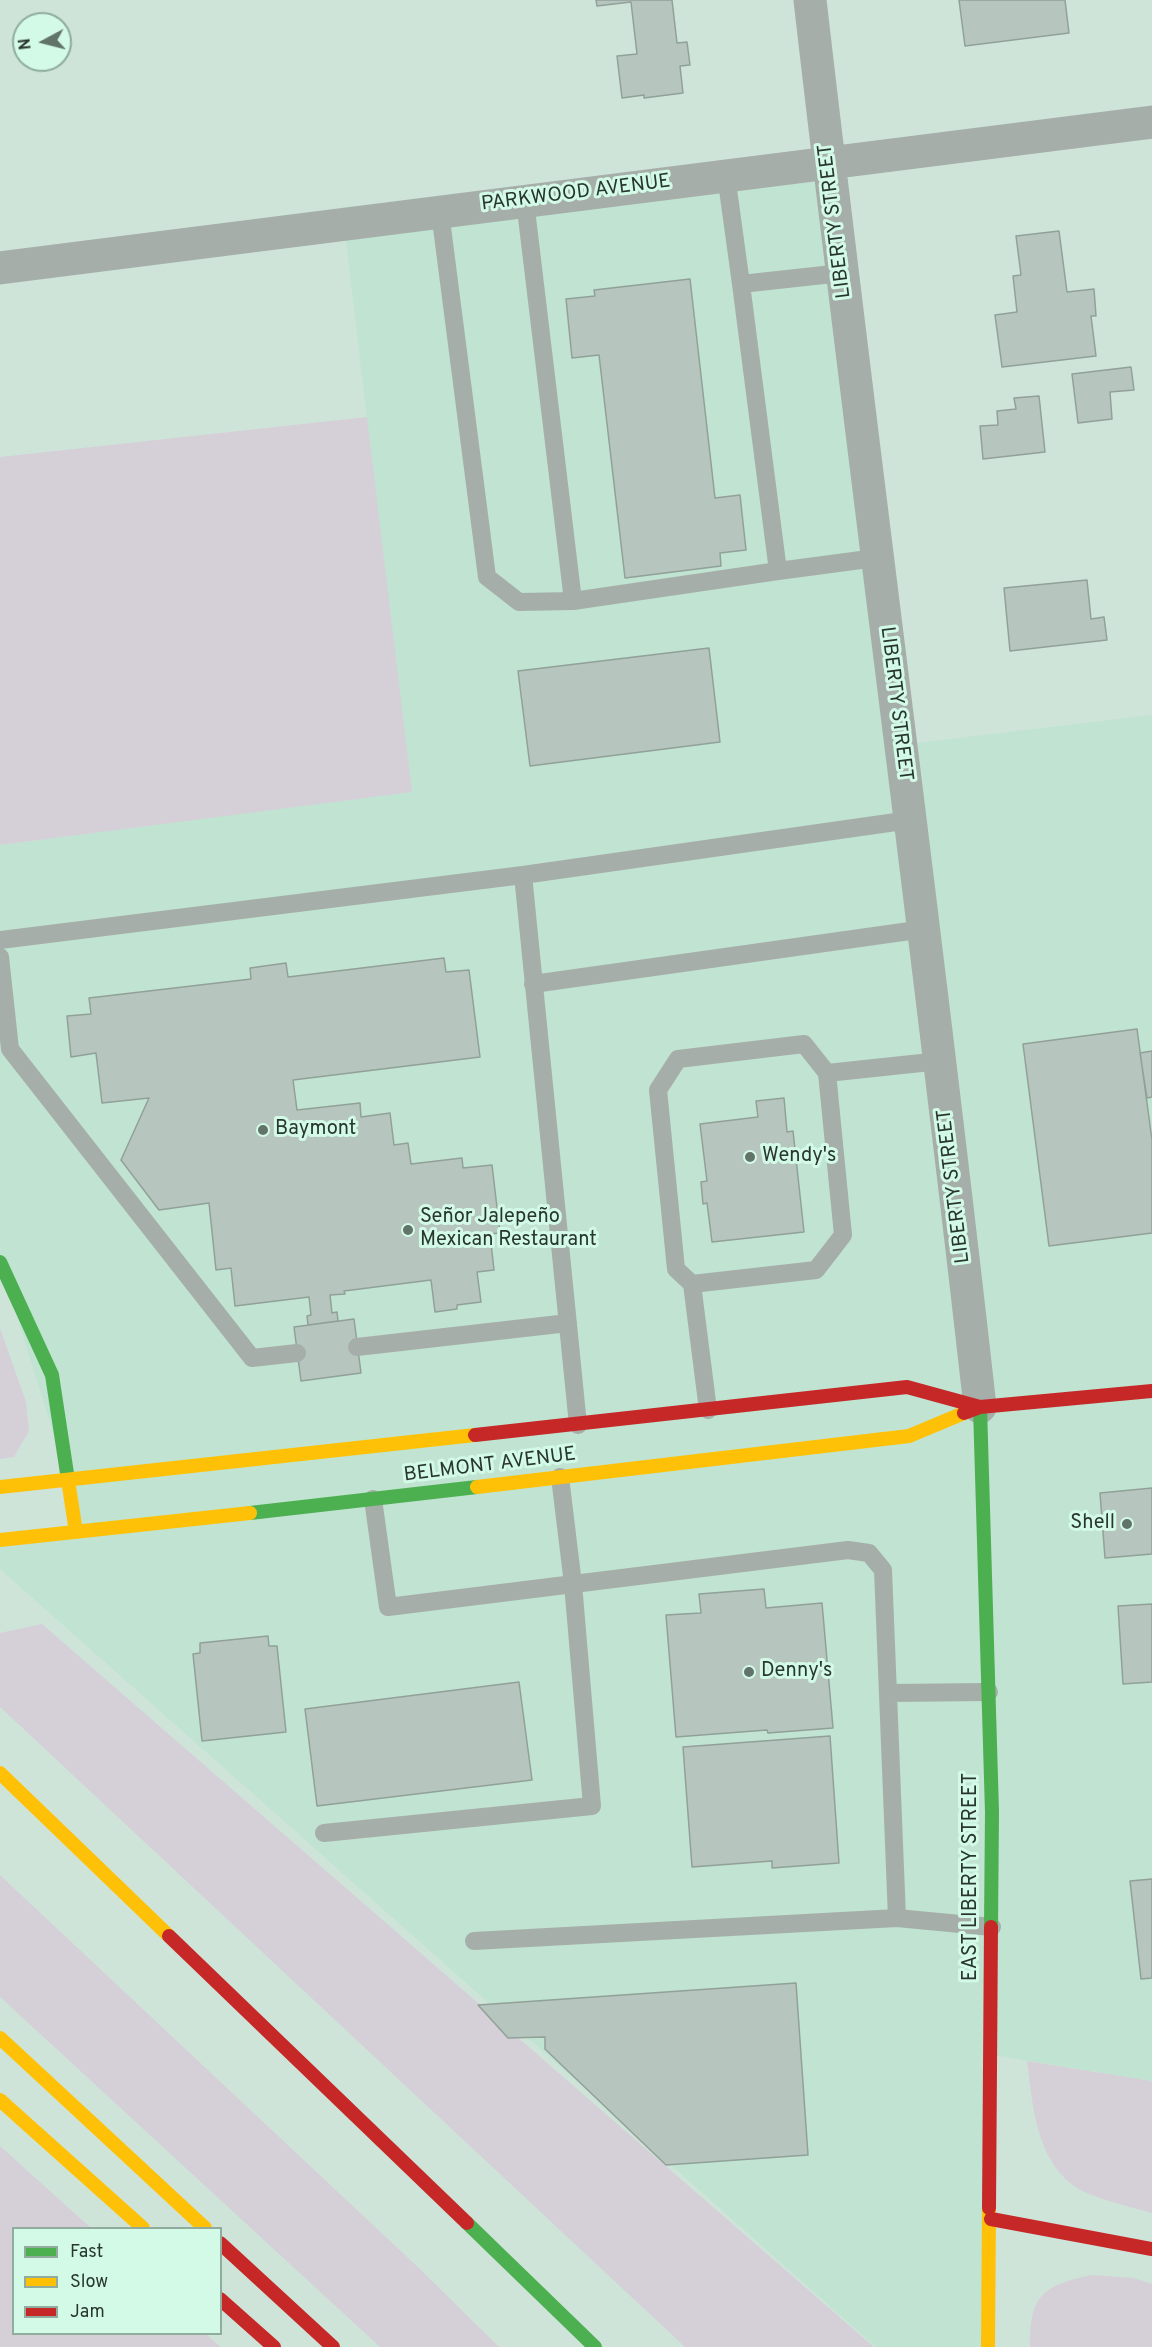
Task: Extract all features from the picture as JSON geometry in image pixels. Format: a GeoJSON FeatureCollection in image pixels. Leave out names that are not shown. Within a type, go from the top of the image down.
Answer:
{"type":"FeatureCollection","features":[{"type":"Feature","properties":{"kind":"main road"},"geometry":{"type":"LineString","coordinates":[[0,1262],[52,1375],[75,1533]]}},
{"type":"Feature","properties":{"kind":"main road","name":"BELMONT AVENUE"},"geometry":{"type":"LineString","coordinates":[[0,1487],[907,1387],[980,1407]]}},
{"type":"Feature","properties":{"kind":"main road","name":"BELMONT AVENUE"},"geometry":{"type":"LineString","coordinates":[[0,1540],[909,1436],[980,1407],[1152,1391]]}},
{"type":"Feature","properties":{"kind":"main road","name":"EAST LIBERTY STREET"},"geometry":{"type":"LineString","coordinates":[[980,1407],[989,1692],[992,1926],[988,2347]]}},
{"type":"Feature","properties":{"kind":"main road"},"geometry":{"type":"LineString","coordinates":[[0,1773],[595,2347]]}},
{"type":"Feature","properties":{"kind":"main road"},"geometry":{"type":"LineString","coordinates":[[0,2038],[203,2227]]}},
{"type":"Feature","properties":{"kind":"main road"},"geometry":{"type":"LineString","coordinates":[[0,2100],[141,2227]]}},
{"type":"Feature","properties":{"kind":"main road"},"geometry":{"type":"LineString","coordinates":[[991,2219],[1152,2249]]}},
{"type":"Feature","properties":{"kind":"main road"},"geometry":{"type":"LineString","coordinates":[[222,2245],[333,2347]]}},
{"type":"Feature","properties":{"kind":"main road"},"geometry":{"type":"LineString","coordinates":[[222,2301],[274,2347]]}},
{"type":"Feature","properties":{"kind":"street","name":"LIBERTY STREET"},"geometry":{"type":"LineString","coordinates":[[810,0],[876,558],[940,1060],[980,1407]]}},
{"type":"Feature","properties":{"kind":"street","name":"PARKWOOD AVENUE"},"geometry":{"type":"LineString","coordinates":[[0,268],[1152,122]]}},
{"type":"Feature","properties":{"kind":"lane"},"geometry":{"type":"LineString","coordinates":[[726,175],[778,571]]}},
{"type":"Feature","properties":{"kind":"lane"},"geometry":{"type":"LineString","coordinates":[[525,201],[573,600]]}},
{"type":"Feature","properties":{"kind":"lane"},"geometry":{"type":"LineString","coordinates":[[440,212],[487,578],[519,602],[573,600],[876,558]]}},
{"type":"Feature","properties":{"kind":"lane"},"geometry":{"type":"LineString","coordinates":[[741,284],[842,273]]}},
{"type":"Feature","properties":{"kind":"lane"},"geometry":{"type":"LineString","coordinates":[[0,940],[523,875],[910,820]]}},
{"type":"Feature","properties":{"kind":"lane"},"geometry":{"type":"LineString","coordinates":[[523,875],[578,1425]]}},
{"type":"Feature","properties":{"kind":"lane"},"geometry":{"type":"LineString","coordinates":[[533,984],[924,929]]}},
{"type":"Feature","properties":{"kind":"lane"},"geometry":{"type":"LineString","coordinates":[[0,957],[10,1049],[252,1358],[297,1353]]}},
{"type":"Feature","properties":{"kind":"lane"},"geometry":{"type":"LineString","coordinates":[[692,1284],[816,1270],[843,1235],[827,1073],[804,1044],[678,1059],[658,1090],[676,1269],[692,1284],[708,1410]]}},
{"type":"Feature","properties":{"kind":"lane"},"geometry":{"type":"LineString","coordinates":[[827,1073],[940,1060]]}},
{"type":"Feature","properties":{"kind":"lane"},"geometry":{"type":"LineString","coordinates":[[357,1347],[568,1323]]}},
{"type":"Feature","properties":{"kind":"lane"},"geometry":{"type":"LineString","coordinates":[[324,1833],[592,1806],[573,1584],[560,1477]]}},
{"type":"Feature","properties":{"kind":"lane"},"geometry":{"type":"LineString","coordinates":[[373,1499],[388,1607],[848,1550],[869,1553],[883,1570],[897,1918]]}},
{"type":"Feature","properties":{"kind":"lane"},"geometry":{"type":"LineString","coordinates":[[888,1693],[989,1692]]}},
{"type":"Feature","properties":{"kind":"lane"},"geometry":{"type":"LineString","coordinates":[[474,1941],[897,1918],[992,1926]]}},
{"type":"Feature","properties":{"kind":"shaded area"},"geometry":{"type":"Polygon","coordinates":[[[828,162],[900,745],[1152,715],[1152,2081],[992,2055],[988,2347],[876,2347],[0,1569],[0,1540],[75,1533],[68,1480],[0,1262],[0,845],[411,791],[344,224],[828,162]]]}},
{"type":"Feature","properties":{"kind":"shaded area"},"geometry":{"type":"Polygon","coordinates":[[[367,417],[412,792],[0,845],[0,457],[367,417]]]}},
{"type":"Feature","properties":{"kind":"shaded area"},"geometry":{"type":"Polygon","coordinates":[[[0,1328],[26,1402],[29,1431],[14,1457],[0,1459],[0,1328]]]}},
{"type":"Feature","properties":{"kind":"shaded area"},"geometry":{"type":"Polygon","coordinates":[[[42,1624],[874,2347],[685,2347],[0,1707],[0,1633],[42,1624]]]}},
{"type":"Feature","properties":{"kind":"shaded area"},"geometry":{"type":"Polygon","coordinates":[[[0,1875],[421,2270],[499,2347],[380,2347],[0,1997],[0,1875]]]}},
{"type":"Feature","properties":{"kind":"shaded area"},"geometry":{"type":"Polygon","coordinates":[[[1027,2061],[1152,2081],[1152,2213],[1089,2194],[1072,2184],[1058,2171],[1041,2137],[1032,2099],[1027,2061]]]}},
{"type":"Feature","properties":{"kind":"shaded area"},"geometry":{"type":"Polygon","coordinates":[[[0,2146],[90,2227],[12,2227],[12,2335],[207,2335],[221,2347],[0,2347],[0,2146]]]}},
{"type":"Feature","properties":{"kind":"shaded area"},"geometry":{"type":"Polygon","coordinates":[[[1091,2275],[1134,2278],[1152,2284],[1152,2347],[1030,2347],[1033,2315],[1036,2304],[1042,2296],[1061,2284],[1091,2275]]]}},
{"type":"Feature","properties":{"kind":"building"},"geometry":{"type":"Polygon","coordinates":[[[596,0],[672,0],[677,43],[687,42],[690,65],[680,66],[683,93],[622,98],[617,56],[637,54],[631,2],[597,6],[596,0]]]}},
{"type":"Feature","properties":{"kind":"building"},"geometry":{"type":"Polygon","coordinates":[[[959,0],[1065,0],[1069,33],[965,46],[959,0]]]}},
{"type":"Feature","properties":{"kind":"building"},"geometry":{"type":"Polygon","coordinates":[[[1059,231],[1067,292],[1094,289],[1096,316],[1091,316],[1096,356],[1002,367],[995,315],[1017,312],[1013,276],[1021,275],[1016,236],[1059,231]]]}},
{"type":"Feature","properties":{"kind":"building"},"geometry":{"type":"Polygon","coordinates":[[[690,279],[715,498],[740,495],[746,550],[720,553],[721,566],[625,578],[599,355],[572,358],[566,299],[595,296],[594,290],[690,279]]]}},
{"type":"Feature","properties":{"kind":"building"},"geometry":{"type":"Polygon","coordinates":[[[1131,367],[1134,390],[1110,392],[1112,419],[1078,423],[1072,374],[1131,367]]]}},
{"type":"Feature","properties":{"kind":"building"},"geometry":{"type":"Polygon","coordinates":[[[1039,396],[1045,452],[983,459],[980,426],[998,425],[997,411],[1016,409],[1014,398],[1039,396]]]}},
{"type":"Feature","properties":{"kind":"building"},"geometry":{"type":"Polygon","coordinates":[[[1087,580],[1091,619],[1104,617],[1107,640],[1010,651],[1004,588],[1087,580]]]}},
{"type":"Feature","properties":{"kind":"building"},"geometry":{"type":"Polygon","coordinates":[[[709,648],[720,742],[530,766],[518,671],[709,648]]]}},
{"type":"Feature","properties":{"kind":"building","name":"Baymont"},"geometry":{"type":"Polygon","coordinates":[[[444,958],[446,972],[469,970],[480,1057],[293,1080],[297,1110],[360,1103],[361,1117],[390,1113],[394,1145],[408,1143],[411,1164],[462,1158],[463,1168],[492,1165],[500,1233],[490,1234],[494,1270],[477,1272],[481,1302],[457,1305],[457,1309],[435,1312],[431,1280],[344,1291],[345,1294],[330,1295],[332,1313],[337,1312],[338,1321],[308,1325],[307,1316],[311,1315],[309,1297],[235,1306],[231,1268],[216,1270],[209,1203],[159,1210],[121,1160],[149,1098],[102,1103],[96,1053],[71,1057],[67,1016],[91,1014],[89,998],[251,979],[250,968],[286,963],[288,977],[444,958]]]}},
{"type":"Feature","properties":{"kind":"building"},"geometry":{"type":"Polygon","coordinates":[[[1137,1029],[1152,1140],[1152,1233],[1049,1246],[1023,1044],[1137,1029]]]}},
{"type":"Feature","properties":{"kind":"building"},"geometry":{"type":"Polygon","coordinates":[[[1152,1051],[1152,1097],[1147,1098],[1140,1053],[1152,1051]]]}},
{"type":"Feature","properties":{"kind":"building","name":"Wendy's"},"geometry":{"type":"Polygon","coordinates":[[[784,1098],[787,1132],[793,1131],[804,1232],[712,1242],[707,1203],[703,1204],[701,1182],[707,1181],[700,1124],[758,1117],[756,1101],[784,1098]]]}},
{"type":"Feature","properties":{"kind":"building"},"geometry":{"type":"Polygon","coordinates":[[[354,1319],[361,1373],[301,1381],[294,1327],[354,1319]]]}},
{"type":"Feature","properties":{"kind":"building","name":"Shell"},"geometry":{"type":"Polygon","coordinates":[[[1152,1488],[1152,1554],[1105,1558],[1100,1493],[1152,1488]]]}},
{"type":"Feature","properties":{"kind":"building","name":"Denny's"},"geometry":{"type":"Polygon","coordinates":[[[764,1589],[766,1608],[822,1603],[833,1728],[676,1737],[666,1615],[701,1613],[699,1594],[764,1589]]]}},
{"type":"Feature","properties":{"kind":"building"},"geometry":{"type":"Polygon","coordinates":[[[1152,1604],[1152,1682],[1123,1684],[1118,1606],[1152,1604]]]}},
{"type":"Feature","properties":{"kind":"building"},"geometry":{"type":"Polygon","coordinates":[[[268,1636],[269,1646],[277,1646],[286,1732],[202,1741],[193,1654],[200,1653],[200,1643],[268,1636]]]}},
{"type":"Feature","properties":{"kind":"building"},"geometry":{"type":"Polygon","coordinates":[[[519,1682],[532,1780],[317,1806],[305,1709],[519,1682]]]}},
{"type":"Feature","properties":{"kind":"building"},"geometry":{"type":"Polygon","coordinates":[[[830,1736],[839,1863],[772,1868],[772,1861],[692,1867],[683,1747],[830,1736]]]}},
{"type":"Feature","properties":{"kind":"building"},"geometry":{"type":"Polygon","coordinates":[[[1152,1879],[1152,1978],[1141,1979],[1130,1881],[1152,1879]]]}},
{"type":"Feature","properties":{"kind":"building"},"geometry":{"type":"Polygon","coordinates":[[[796,1983],[808,2155],[666,2165],[545,2049],[545,2037],[508,2038],[478,2005],[796,1983]]]}},
{"type":"Feature","properties":{"kind":"traffic: fast"},"geometry":{"type":"LineString","coordinates":[[0,1262],[52,1375],[68,1480]]}},
{"type":"Feature","properties":{"kind":"traffic: fast"},"geometry":{"type":"LineString","coordinates":[[980,1407],[992,1812],[991,1927]]}},
{"type":"Feature","properties":{"kind":"traffic: fast"},"geometry":{"type":"LineString","coordinates":[[250,1513],[477,1487]]}},
{"type":"Feature","properties":{"kind":"traffic: fast"},"geometry":{"type":"LineString","coordinates":[[467,2223],[595,2347]]}},
{"type":"Feature","properties":{"kind":"traffic: slow"},"geometry":{"type":"LineString","coordinates":[[477,1487],[909,1436],[964,1413]]}},
{"type":"Feature","properties":{"kind":"traffic: slow"},"geometry":{"type":"LineString","coordinates":[[0,1487],[475,1435]]}},
{"type":"Feature","properties":{"kind":"traffic: slow"},"geometry":{"type":"LineString","coordinates":[[68,1480],[76,1532]]}},
{"type":"Feature","properties":{"kind":"traffic: slow"},"geometry":{"type":"LineString","coordinates":[[0,1540],[250,1513]]}},
{"type":"Feature","properties":{"kind":"traffic: slow"},"geometry":{"type":"LineString","coordinates":[[0,1773],[169,1936]]}},
{"type":"Feature","properties":{"kind":"traffic: slow"},"geometry":{"type":"LineString","coordinates":[[0,2038],[204,2227]]}},
{"type":"Feature","properties":{"kind":"traffic: slow"},"geometry":{"type":"LineString","coordinates":[[0,2100],[142,2227]]}},
{"type":"Feature","properties":{"kind":"traffic: slow"},"geometry":{"type":"LineString","coordinates":[[988,2347],[989,2208]]}},
{"type":"Feature","properties":{"kind":"traffic: jam"},"geometry":{"type":"LineString","coordinates":[[475,1435],[907,1387],[980,1407]]}},
{"type":"Feature","properties":{"kind":"traffic: jam"},"geometry":{"type":"LineString","coordinates":[[964,1413],[980,1407],[1152,1391]]}},
{"type":"Feature","properties":{"kind":"traffic: jam"},"geometry":{"type":"LineString","coordinates":[[989,2208],[991,1927]]}},
{"type":"Feature","properties":{"kind":"traffic: jam"},"geometry":{"type":"LineString","coordinates":[[169,1936],[467,2223]]}},
{"type":"Feature","properties":{"kind":"traffic: jam"},"geometry":{"type":"LineString","coordinates":[[991,2219],[1152,2249]]}},
{"type":"Feature","properties":{"kind":"traffic: jam"},"geometry":{"type":"LineString","coordinates":[[222,2245],[333,2347]]}},
{"type":"Feature","properties":{"kind":"traffic: jam"},"geometry":{"type":"LineString","coordinates":[[222,2301],[274,2347]]}},
{"type":"Feature","properties":{"kind":"place","name":"Baymont"},"geometry":{"type":"Point","coordinates":[263,1130]}},
{"type":"Feature","properties":{"kind":"place","name":"Wendy's"},"geometry":{"type":"Point","coordinates":[750,1157]}},
{"type":"Feature","properties":{"kind":"place","name":"Señor Jalepeño Mexican Restaurant"},"geometry":{"type":"Point","coordinates":[408,1230]}},
{"type":"Feature","properties":{"kind":"place","name":"Shell"},"geometry":{"type":"Point","coordinates":[1127,1524]}},
{"type":"Feature","properties":{"kind":"place","name":"Denny's"},"geometry":{"type":"Point","coordinates":[749,1672]}}]}
